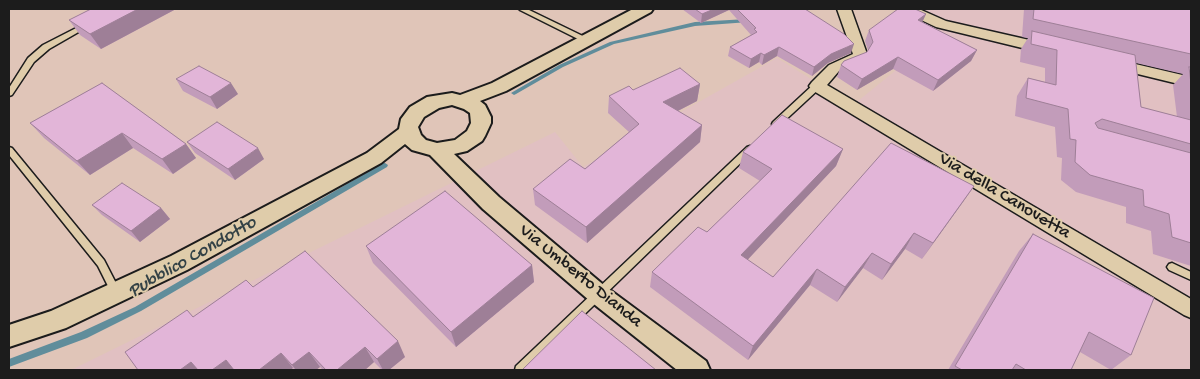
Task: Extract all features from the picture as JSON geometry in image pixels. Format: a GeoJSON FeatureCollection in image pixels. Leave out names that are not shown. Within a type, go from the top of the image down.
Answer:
{"type":"FeatureCollection","features":[{"type":"Feature","properties":{"kind":"street"},"geometry":{"type":"LineString","coordinates":[[433,149],[419,145],[412,139],[409,131],[411,119],[422,108],[441,100],[462,101],[499,87],[645,9]]}},
{"type":"Feature","properties":{"kind":"street"},"geometry":{"type":"LineString","coordinates":[[817,86],[834,68],[856,59],[860,54],[844,9]]}},
{"type":"Feature","properties":{"kind":"street"},"geometry":{"type":"LineString","coordinates":[[909,9],[941,24],[1058,51]]}},
{"type":"Feature","properties":{"kind":"street"},"geometry":{"type":"LineString","coordinates":[[1096,60],[1191,82]]}},
{"type":"Feature","properties":{"kind":"street","name":"Via della Canovetta"},"geometry":{"type":"LineString","coordinates":[[817,86],[1191,309]]}},
{"type":"Feature","properties":{"kind":"street"},"geometry":{"type":"LineString","coordinates":[[374,158],[433,149],[449,149],[469,141],[480,130],[481,117],[499,87]]}},
{"type":"Feature","properties":{"kind":"street"},"geometry":{"type":"LineString","coordinates":[[462,101],[478,110],[481,117]]}},
{"type":"Feature","properties":{"kind":"street"},"geometry":{"type":"LineString","coordinates":[[9,336],[57,320],[180,263],[374,158],[409,131]]}},
{"type":"Feature","properties":{"kind":"street"},"geometry":{"type":"LineString","coordinates":[[467,178],[469,141]]}},
{"type":"Feature","properties":{"kind":"street","name":"Via Umberto Dianda"},"geometry":{"type":"LineString","coordinates":[[433,149],[467,178],[492,203],[598,294],[697,370]]}},
{"type":"Feature","properties":{"kind":"lane"},"geometry":{"type":"LineString","coordinates":[[522,9],[587,40]]}},
{"type":"Feature","properties":{"kind":"lane"},"geometry":{"type":"LineString","coordinates":[[9,93],[31,60],[46,47],[96,22]]}},
{"type":"Feature","properties":{"kind":"lane"},"geometry":{"type":"LineString","coordinates":[[768,131],[817,86]]}},
{"type":"Feature","properties":{"kind":"lane"},"geometry":{"type":"LineString","coordinates":[[520,370],[754,144]]}},
{"type":"Feature","properties":{"kind":"lane"},"geometry":{"type":"LineString","coordinates":[[9,150],[101,263],[116,294]]}},
{"type":"Feature","properties":{"kind":"lane"},"geometry":{"type":"LineString","coordinates":[[1172,267],[1191,276]]}},
{"type":"Feature","properties":{"kind":"shaded area"},"geometry":{"type":"Polygon","coordinates":[[[896,9],[1191,9],[1191,370],[71,370],[555,132],[583,167],[777,58],[853,105],[942,33],[896,9]]]}},
{"type":"Feature","properties":{"kind":"building"},"geometry":{"type":"Polygon","coordinates":[[[91,9],[138,9],[90,34],[69,20],[91,9]]]}},
{"type":"Feature","properties":{"kind":"building"},"geometry":{"type":"Polygon","coordinates":[[[695,9],[714,9],[702,14],[695,9]]]}},
{"type":"Feature","properties":{"kind":"building"},"geometry":{"type":"Polygon","coordinates":[[[737,9],[805,9],[844,34],[854,44],[831,54],[814,67],[779,47],[764,55],[761,53],[751,59],[730,47],[757,32],[754,29],[756,28],[737,9]]]}},
{"type":"Feature","properties":{"kind":"building"},"geometry":{"type":"Polygon","coordinates":[[[898,9],[915,9],[926,14],[918,20],[977,50],[938,80],[898,57],[862,79],[841,65],[844,61],[867,52],[873,42],[869,30],[898,9]]]}},
{"type":"Feature","properties":{"kind":"building"},"geometry":{"type":"Polygon","coordinates":[[[1034,9],[1191,9],[1191,54],[1033,19],[1034,9]]]}},
{"type":"Feature","properties":{"kind":"building"},"geometry":{"type":"Polygon","coordinates":[[[1032,31],[1135,55],[1141,107],[1191,120],[1191,144],[1102,119],[1095,123],[1098,128],[1191,153],[1191,243],[1172,237],[1169,214],[1144,206],[1143,190],[1090,175],[1075,162],[1076,140],[1070,139],[1068,109],[1026,98],[1028,78],[1056,85],[1057,50],[1031,44],[1032,31]]]}},
{"type":"Feature","properties":{"kind":"building"},"geometry":{"type":"Polygon","coordinates":[[[199,66],[231,83],[210,97],[176,79],[199,66]]]}},
{"type":"Feature","properties":{"kind":"building"},"geometry":{"type":"Polygon","coordinates":[[[1189,67],[1191,67],[1191,84],[1189,67]]]}},
{"type":"Feature","properties":{"kind":"building"},"geometry":{"type":"Polygon","coordinates":[[[680,68],[700,84],[663,102],[702,125],[586,227],[533,189],[570,159],[585,169],[639,124],[609,96],[629,86],[633,90],[680,68]]]}},
{"type":"Feature","properties":{"kind":"building"},"geometry":{"type":"Polygon","coordinates":[[[102,83],[186,144],[162,159],[122,133],[77,161],[30,123],[102,83]]]}},
{"type":"Feature","properties":{"kind":"building"},"geometry":{"type":"Polygon","coordinates":[[[782,115],[843,149],[741,255],[773,277],[891,143],[974,186],[933,243],[914,233],[891,264],[872,253],[845,287],[817,269],[753,346],[652,272],[698,227],[707,232],[772,169],[743,152],[782,115]]]}},
{"type":"Feature","properties":{"kind":"building"},"geometry":{"type":"Polygon","coordinates":[[[217,122],[258,148],[228,169],[187,142],[217,122]]]}},
{"type":"Feature","properties":{"kind":"building"},"geometry":{"type":"Polygon","coordinates":[[[122,183],[161,208],[131,231],[92,205],[122,183]]]}},
{"type":"Feature","properties":{"kind":"building"},"geometry":{"type":"Polygon","coordinates":[[[445,191],[532,265],[451,332],[366,246],[445,191]]]}},
{"type":"Feature","properties":{"kind":"building"},"geometry":{"type":"Polygon","coordinates":[[[1033,234],[1154,298],[1131,355],[1089,332],[1071,370],[1026,370],[1016,364],[1012,370],[962,370],[955,366],[1033,234]]]}},
{"type":"Feature","properties":{"kind":"building"},"geometry":{"type":"Polygon","coordinates":[[[305,251],[398,341],[377,359],[365,347],[337,370],[326,370],[309,352],[292,365],[281,353],[259,370],[234,370],[226,360],[212,370],[198,370],[191,362],[180,370],[138,370],[125,352],[187,310],[193,317],[246,280],[253,287],[305,251]]]}},
{"type":"Feature","properties":{"kind":"building"},"geometry":{"type":"Polygon","coordinates":[[[582,311],[656,370],[522,370],[582,311]]]}},
{"type":"Feature","properties":{"kind":"waterway","name":"Pubblico Condotto"},"geometry":{"type":"LineString","coordinates":[[514,93],[561,66],[612,43],[695,24],[747,21]]}},
{"type":"Feature","properties":{"kind":"waterway","name":"Pubblico Condotto"},"geometry":{"type":"LineString","coordinates":[[9,363],[84,335],[138,309],[385,165]]}}]}
